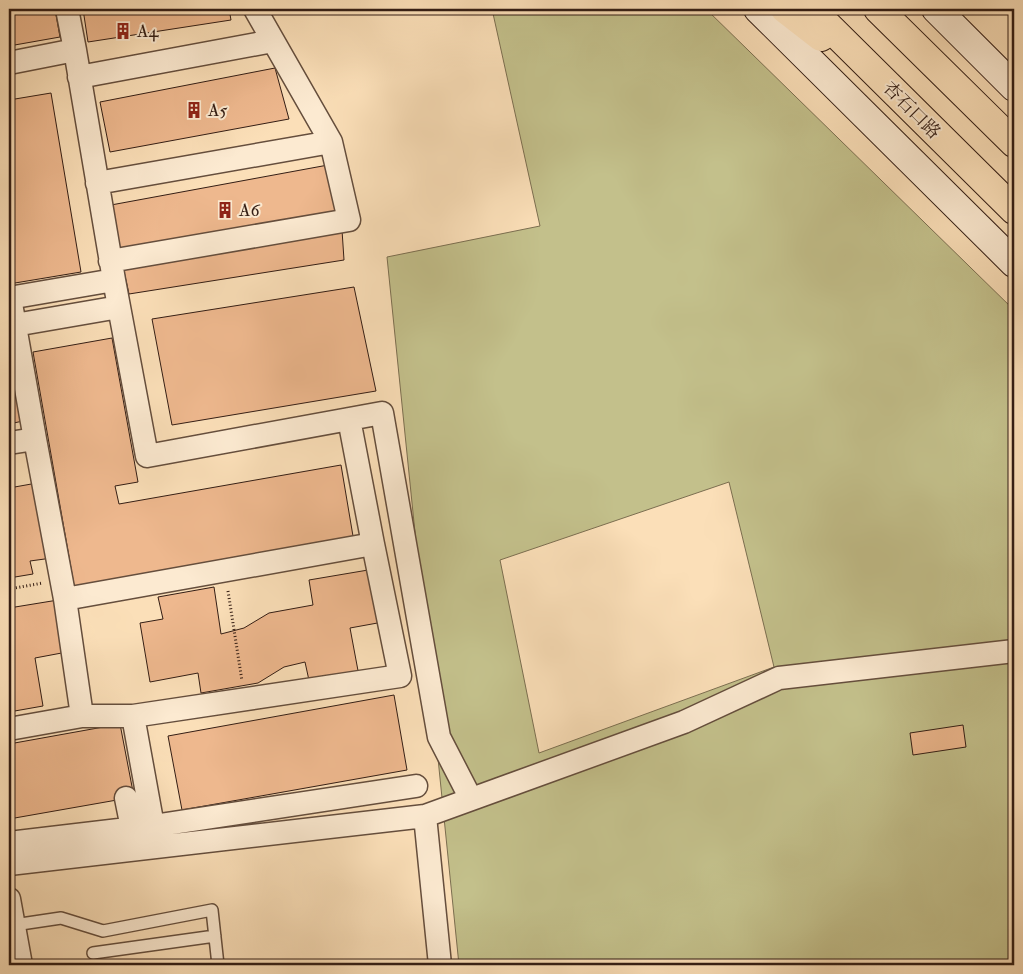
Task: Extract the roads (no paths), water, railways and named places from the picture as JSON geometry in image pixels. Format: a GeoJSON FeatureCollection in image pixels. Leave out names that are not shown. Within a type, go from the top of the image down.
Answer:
{"type":"FeatureCollection","features":[{"type":"Feature","properties":{"kind":"main road"},"geometry":{"type":"LineString","coordinates":[[785,9],[905,103]]}},
{"type":"Feature","properties":{"kind":"main road","name":"杏石口路"},"geometry":{"type":"LineString","coordinates":[[811,9],[1014,210]]}},
{"type":"Feature","properties":{"kind":"main road"},"geometry":{"type":"LineString","coordinates":[[878,9],[1014,142]]}},
{"type":"Feature","properties":{"kind":"main road"},"geometry":{"type":"LineString","coordinates":[[892,9],[916,45]]}},
{"type":"Feature","properties":{"kind":"street"},"geometry":{"type":"LineString","coordinates":[[67,9],[112,271],[147,456],[382,413],[439,737],[471,799]]}},
{"type":"Feature","properties":{"kind":"street"},"geometry":{"type":"LineString","coordinates":[[82,716],[63,589],[12,325],[9,298],[112,271],[349,220],[331,142],[255,9]]}},
{"type":"Feature","properties":{"kind":"street"},"geometry":{"type":"LineString","coordinates":[[758,9],[1014,263]]}},
{"type":"Feature","properties":{"kind":"street"},"geometry":{"type":"LineString","coordinates":[[936,9],[1014,87]]}},
{"type":"Feature","properties":{"kind":"street"},"geometry":{"type":"LineString","coordinates":[[79,77],[273,41]]}},
{"type":"Feature","properties":{"kind":"street"},"geometry":{"type":"LineString","coordinates":[[9,63],[75,50]]}},
{"type":"Feature","properties":{"kind":"street"},"geometry":{"type":"LineString","coordinates":[[97,183],[331,142]]}},
{"type":"Feature","properties":{"kind":"street"},"geometry":{"type":"LineString","coordinates":[[12,325],[119,307]]}},
{"type":"Feature","properties":{"kind":"street"},"geometry":{"type":"LineString","coordinates":[[9,729],[82,716],[133,716],[400,676],[372,544],[349,419]]}},
{"type":"Feature","properties":{"kind":"street"},"geometry":{"type":"LineString","coordinates":[[9,443],[35,439]]}},
{"type":"Feature","properties":{"kind":"street"},"geometry":{"type":"LineString","coordinates":[[63,589],[225,570],[372,544]]}},
{"type":"Feature","properties":{"kind":"street"},"geometry":{"type":"LineString","coordinates":[[9,864],[424,816],[684,722],[779,678],[1014,651]]}},
{"type":"Feature","properties":{"kind":"street"},"geometry":{"type":"LineString","coordinates":[[133,716],[142,827]]}},
{"type":"Feature","properties":{"kind":"street"},"geometry":{"type":"LineString","coordinates":[[9,843],[142,827],[416,786]]}},
{"type":"Feature","properties":{"kind":"street"},"geometry":{"type":"LineString","coordinates":[[126,798],[142,827]]}},
{"type":"Feature","properties":{"kind":"street"},"geometry":{"type":"LineString","coordinates":[[424,816],[440,965]]}},
{"type":"Feature","properties":{"kind":"street"},"geometry":{"type":"LineString","coordinates":[[9,899],[21,965]]}},
{"type":"Feature","properties":{"kind":"lane"},"geometry":{"type":"LineString","coordinates":[[14,925],[61,918],[103,931],[212,910],[218,965]]}},
{"type":"Feature","properties":{"kind":"lane"},"geometry":{"type":"LineString","coordinates":[[93,953],[215,936]]}},
{"type":"Feature","properties":{"kind":"place","name":"A4"},"geometry":{"type":"Point","coordinates":[123,31]}},
{"type":"Feature","properties":{"kind":"place","name":"A5"},"geometry":{"type":"Point","coordinates":[194,110]}},
{"type":"Feature","properties":{"kind":"place","name":"A6"},"geometry":{"type":"Point","coordinates":[225,210]}}]}
